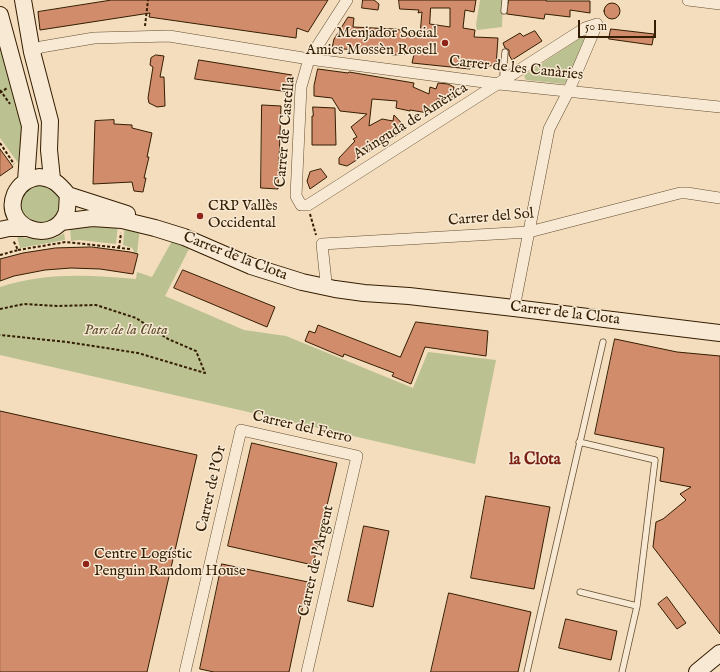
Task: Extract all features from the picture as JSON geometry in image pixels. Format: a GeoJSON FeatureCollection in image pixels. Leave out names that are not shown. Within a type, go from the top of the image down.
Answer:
{"type":"FeatureCollection","features":[{"type":"Feature","properties":{"kind":"street"},"geometry":{"type":"LineString","coordinates":[[23,0],[32,52],[50,121],[49,150],[52,179]]}},
{"type":"Feature","properties":{"kind":"street","name":"Carrer de Castella"},"geometry":{"type":"LineString","coordinates":[[301,205],[296,196],[302,87],[309,58],[347,0]]}},
{"type":"Feature","properties":{"kind":"street"},"geometry":{"type":"LineString","coordinates":[[688,0],[720,4]]}},
{"type":"Feature","properties":{"kind":"street"},"geometry":{"type":"LineString","coordinates":[[0,15],[30,126],[26,181]]}},
{"type":"Feature","properties":{"kind":"street","name":"Avinguda de Amèrica"},"geometry":{"type":"LineString","coordinates":[[301,205],[308,205],[502,80],[586,28],[597,24],[569,90]]}},
{"type":"Feature","properties":{"kind":"street","name":"Carrer de les Canàries"},"geometry":{"type":"LineString","coordinates":[[32,52],[41,47],[94,38],[169,36],[309,58],[720,107]]}},
{"type":"Feature","properties":{"kind":"street"},"geometry":{"type":"LineString","coordinates":[[514,308],[549,128],[569,90]]}},
{"type":"Feature","properties":{"kind":"street"},"geometry":{"type":"LineString","coordinates":[[39,177],[52,179],[58,183],[68,195],[66,212],[61,222],[50,230],[42,231],[28,228],[19,222],[15,214],[13,205],[14,197],[21,185],[26,181],[39,177]]}},
{"type":"Feature","properties":{"kind":"street","name":"Carrer del Sol"},"geometry":{"type":"LineString","coordinates":[[326,282],[322,244],[529,232],[680,193],[720,198]]}},
{"type":"Feature","properties":{"kind":"street","name":"Carrer de la Clota"},"geometry":{"type":"LineString","coordinates":[[68,195],[156,226],[251,266],[302,282],[364,293],[409,296],[720,333]]}},
{"type":"Feature","properties":{"kind":"street"},"geometry":{"type":"LineString","coordinates":[[0,207],[14,197]]}},
{"type":"Feature","properties":{"kind":"street","name":"Carrer de la Clota"},"geometry":{"type":"LineString","coordinates":[[61,222],[92,218],[122,220],[156,226],[196,235],[267,265],[326,282],[409,296]]}},
{"type":"Feature","properties":{"kind":"street"},"geometry":{"type":"LineString","coordinates":[[5,232],[9,228],[28,228]]}},
{"type":"Feature","properties":{"kind":"street","name":"Carrer del Ferro"},"geometry":{"type":"LineString","coordinates":[[241,430],[357,456]]}},
{"type":"Feature","properties":{"kind":"street","name":"Carrer de l'Or"},"geometry":{"type":"LineString","coordinates":[[185,672],[241,430]]}},
{"type":"Feature","properties":{"kind":"street","name":"Carrer de l'Argent"},"geometry":{"type":"LineString","coordinates":[[306,672],[357,456]]}},
{"type":"Feature","properties":{"kind":"street"},"geometry":{"type":"LineString","coordinates":[[697,672],[720,653]]}},
{"type":"Feature","properties":{"kind":"lane"},"geometry":{"type":"LineString","coordinates":[[504,0],[504,11]]}},
{"type":"Feature","properties":{"kind":"lane"},"geometry":{"type":"LineString","coordinates":[[502,80],[505,52]]}},
{"type":"Feature","properties":{"kind":"lane"},"geometry":{"type":"LineString","coordinates":[[527,672],[603,342]]}},
{"type":"Feature","properties":{"kind":"lane"},"geometry":{"type":"LineString","coordinates":[[579,442],[655,460],[637,606],[622,672]]}},
{"type":"Feature","properties":{"kind":"lane"},"geometry":{"type":"LineString","coordinates":[[580,592],[637,606]]}},
{"type":"Feature","properties":{"kind":"path"},"geometry":{"type":"LineString","coordinates":[[145,31],[148,0]]}},
{"type":"Feature","properties":{"kind":"path"},"geometry":{"type":"LineString","coordinates":[[0,143],[16,166]]}},
{"type":"Feature","properties":{"kind":"path"},"geometry":{"type":"LineString","coordinates":[[310,212],[316,235]]}},
{"type":"Feature","properties":{"kind":"path"},"geometry":{"type":"LineString","coordinates":[[5,232],[18,250]]}},
{"type":"Feature","properties":{"kind":"path"},"geometry":{"type":"LineString","coordinates":[[67,236],[68,242]]}},
{"type":"Feature","properties":{"kind":"path"},"geometry":{"type":"LineString","coordinates":[[0,255],[18,250],[68,242],[130,249]]}},
{"type":"Feature","properties":{"kind":"path"},"geometry":{"type":"LineString","coordinates":[[0,310],[24,304],[57,306],[96,305],[136,318],[168,339],[196,351],[205,373],[138,353],[67,342],[0,335]]}},
{"type":"Feature","properties":{"kind":"green space"},"geometry":{"type":"Polygon","coordinates":[[[480,0],[503,0],[502,27],[477,30],[476,25],[480,0]]]}},
{"type":"Feature","properties":{"kind":"green space"},"geometry":{"type":"Polygon","coordinates":[[[580,38],[586,40],[569,81],[564,84],[526,80],[524,76],[526,74],[580,38]]]}},
{"type":"Feature","properties":{"kind":"green space"},"geometry":{"type":"Polygon","coordinates":[[[0,41],[25,121],[19,164],[0,138],[0,41]]]}},
{"type":"Feature","properties":{"kind":"green space"},"geometry":{"type":"Polygon","coordinates":[[[40,184],[48,186],[54,190],[58,196],[60,204],[58,212],[54,218],[48,222],[40,224],[32,222],[26,218],[22,212],[20,204],[22,196],[26,190],[32,186],[40,184]]]}},
{"type":"Feature","properties":{"kind":"green space"},"geometry":{"type":"Polygon","coordinates":[[[118,223],[116,244],[79,240],[71,241],[70,228],[118,223]]]}},
{"type":"Feature","properties":{"kind":"green space"},"geometry":{"type":"Polygon","coordinates":[[[125,223],[140,227],[137,254],[133,253],[134,251],[132,248],[123,245],[125,223]]]}},
{"type":"Feature","properties":{"kind":"green space"},"geometry":{"type":"Polygon","coordinates":[[[64,233],[65,240],[20,248],[17,236],[47,239],[64,233]]]}},
{"type":"Feature","properties":{"kind":"green space","name":"Parc de la Clota"},"geometry":{"type":"Polygon","coordinates":[[[172,241],[189,249],[165,296],[244,330],[286,336],[413,388],[428,352],[496,360],[475,464],[0,355],[0,287],[17,282],[51,277],[101,276],[136,279],[137,272],[152,277],[172,241]]]}},
{"type":"Feature","properties":{"kind":"building"},"geometry":{"type":"Polygon","coordinates":[[[112,0],[328,0],[308,32],[297,28],[296,38],[149,17],[150,13],[40,30],[38,12],[112,0]]]}},
{"type":"Feature","properties":{"kind":"building"},"geometry":{"type":"Polygon","coordinates":[[[363,0],[374,0],[379,4],[378,10],[362,8],[363,0]]]}},
{"type":"Feature","properties":{"kind":"building"},"geometry":{"type":"Polygon","coordinates":[[[399,0],[476,0],[474,12],[465,10],[463,28],[475,30],[474,37],[498,38],[496,66],[471,65],[470,69],[412,63],[414,54],[392,55],[393,53],[332,48],[334,39],[348,17],[354,18],[353,27],[395,29],[420,34],[422,12],[418,13],[419,10],[400,9],[399,0]],[[431,8],[430,24],[450,27],[450,8],[431,8]]]}},
{"type":"Feature","properties":{"kind":"building"},"geometry":{"type":"Polygon","coordinates":[[[509,0],[590,1],[590,13],[570,10],[570,17],[545,14],[544,19],[507,14],[509,0]]]}},
{"type":"Feature","properties":{"kind":"building"},"geometry":{"type":"Polygon","coordinates":[[[612,3],[619,8],[620,11],[615,18],[612,19],[605,14],[604,11],[609,4],[612,3]]]}},
{"type":"Feature","properties":{"kind":"building"},"geometry":{"type":"Polygon","coordinates":[[[611,29],[654,34],[652,45],[609,39],[611,29]]]}},
{"type":"Feature","properties":{"kind":"building"},"geometry":{"type":"Polygon","coordinates":[[[535,31],[542,41],[512,60],[509,55],[509,50],[505,48],[503,43],[520,33],[523,36],[535,31]]]}},
{"type":"Feature","properties":{"kind":"building"},"geometry":{"type":"Polygon","coordinates":[[[156,55],[164,56],[160,77],[164,77],[165,106],[157,107],[149,103],[148,98],[153,67],[150,65],[151,58],[156,55]]]}},
{"type":"Feature","properties":{"kind":"building"},"geometry":{"type":"Polygon","coordinates":[[[199,60],[292,75],[289,92],[195,79],[199,60]]]}},
{"type":"Feature","properties":{"kind":"building"},"geometry":{"type":"Polygon","coordinates":[[[318,69],[349,72],[414,83],[413,87],[429,94],[430,87],[436,89],[438,83],[448,84],[454,87],[453,97],[446,96],[448,101],[437,99],[436,108],[428,107],[428,113],[396,108],[397,101],[372,99],[369,126],[382,119],[393,121],[394,115],[407,129],[389,140],[388,138],[385,140],[384,139],[369,149],[371,151],[347,166],[339,164],[339,158],[355,141],[353,139],[357,137],[351,127],[367,114],[340,111],[332,98],[314,96],[314,86],[318,69]]]}},
{"type":"Feature","properties":{"kind":"building"},"geometry":{"type":"Polygon","coordinates":[[[262,105],[281,106],[278,189],[261,188],[262,105]]]}},
{"type":"Feature","properties":{"kind":"building"},"geometry":{"type":"Polygon","coordinates":[[[313,107],[335,108],[336,145],[312,145],[313,107]]]}},
{"type":"Feature","properties":{"kind":"building"},"geometry":{"type":"Polygon","coordinates":[[[114,120],[114,124],[132,125],[132,128],[152,133],[147,157],[149,157],[144,178],[146,178],[143,192],[134,191],[132,182],[93,184],[95,121],[114,120]]]}},
{"type":"Feature","properties":{"kind":"building"},"geometry":{"type":"Polygon","coordinates":[[[0,149],[13,167],[0,176],[0,149]]]}},
{"type":"Feature","properties":{"kind":"building"},"geometry":{"type":"Polygon","coordinates":[[[321,169],[327,177],[310,189],[307,181],[310,172],[321,169]]]}},
{"type":"Feature","properties":{"kind":"building"},"geometry":{"type":"Polygon","coordinates":[[[92,247],[138,254],[133,274],[100,269],[71,268],[45,270],[14,276],[0,281],[0,259],[23,253],[55,248],[92,247]]]}},
{"type":"Feature","properties":{"kind":"building"},"geometry":{"type":"Polygon","coordinates":[[[183,270],[275,307],[267,327],[174,288],[183,270]]]}},
{"type":"Feature","properties":{"kind":"building"},"geometry":{"type":"Polygon","coordinates":[[[416,322],[488,331],[486,356],[425,347],[411,384],[392,376],[394,373],[344,354],[343,357],[305,341],[309,331],[315,333],[318,325],[400,357],[416,322]]]}},
{"type":"Feature","properties":{"kind":"building"},"geometry":{"type":"Polygon","coordinates":[[[615,339],[677,352],[720,356],[720,634],[653,547],[656,522],[663,519],[686,500],[680,494],[691,487],[660,481],[664,448],[595,434],[615,339]]]}},
{"type":"Feature","properties":{"kind":"building","name":"Centre Logístic Penguin Random House"},"geometry":{"type":"Polygon","coordinates":[[[0,411],[197,455],[147,672],[0,672],[0,411]]]}},
{"type":"Feature","properties":{"kind":"building"},"geometry":{"type":"Polygon","coordinates":[[[252,443],[337,463],[313,565],[228,546],[252,443]]]}},
{"type":"Feature","properties":{"kind":"building"},"geometry":{"type":"Polygon","coordinates":[[[486,496],[550,507],[534,589],[471,578],[486,496]]]}},
{"type":"Feature","properties":{"kind":"building"},"geometry":{"type":"Polygon","coordinates":[[[364,526],[389,531],[373,607],[348,601],[364,526]]]}},
{"type":"Feature","properties":{"kind":"building"},"geometry":{"type":"Polygon","coordinates":[[[222,564],[308,582],[289,672],[214,672],[200,669],[222,564]]]}},
{"type":"Feature","properties":{"kind":"building"},"geometry":{"type":"Polygon","coordinates":[[[449,593],[531,612],[518,672],[431,672],[449,593]]]}},
{"type":"Feature","properties":{"kind":"building"},"geometry":{"type":"Polygon","coordinates":[[[667,597],[686,623],[677,629],[658,604],[667,597]]]}},
{"type":"Feature","properties":{"kind":"building"},"geometry":{"type":"Polygon","coordinates":[[[566,619],[617,631],[611,660],[559,648],[566,619]]]}},
{"type":"Feature","properties":{"kind":"place","name":"Menjador Social Amics Mossèn Rosell"},"geometry":{"type":"Point","coordinates":[445,43]}},
{"type":"Feature","properties":{"kind":"place","name":"CRP Vallès Occidental"},"geometry":{"type":"Point","coordinates":[200,216]}},
{"type":"Feature","properties":{"kind":"place","name":"Centre Logístic Penguin Random House"},"geometry":{"type":"Point","coordinates":[86,564]}},
{"type":"Feature","properties":{"kind":"district","name":"la Clota"},"geometry":{"type":"Point","coordinates":[535,461]}}]}
